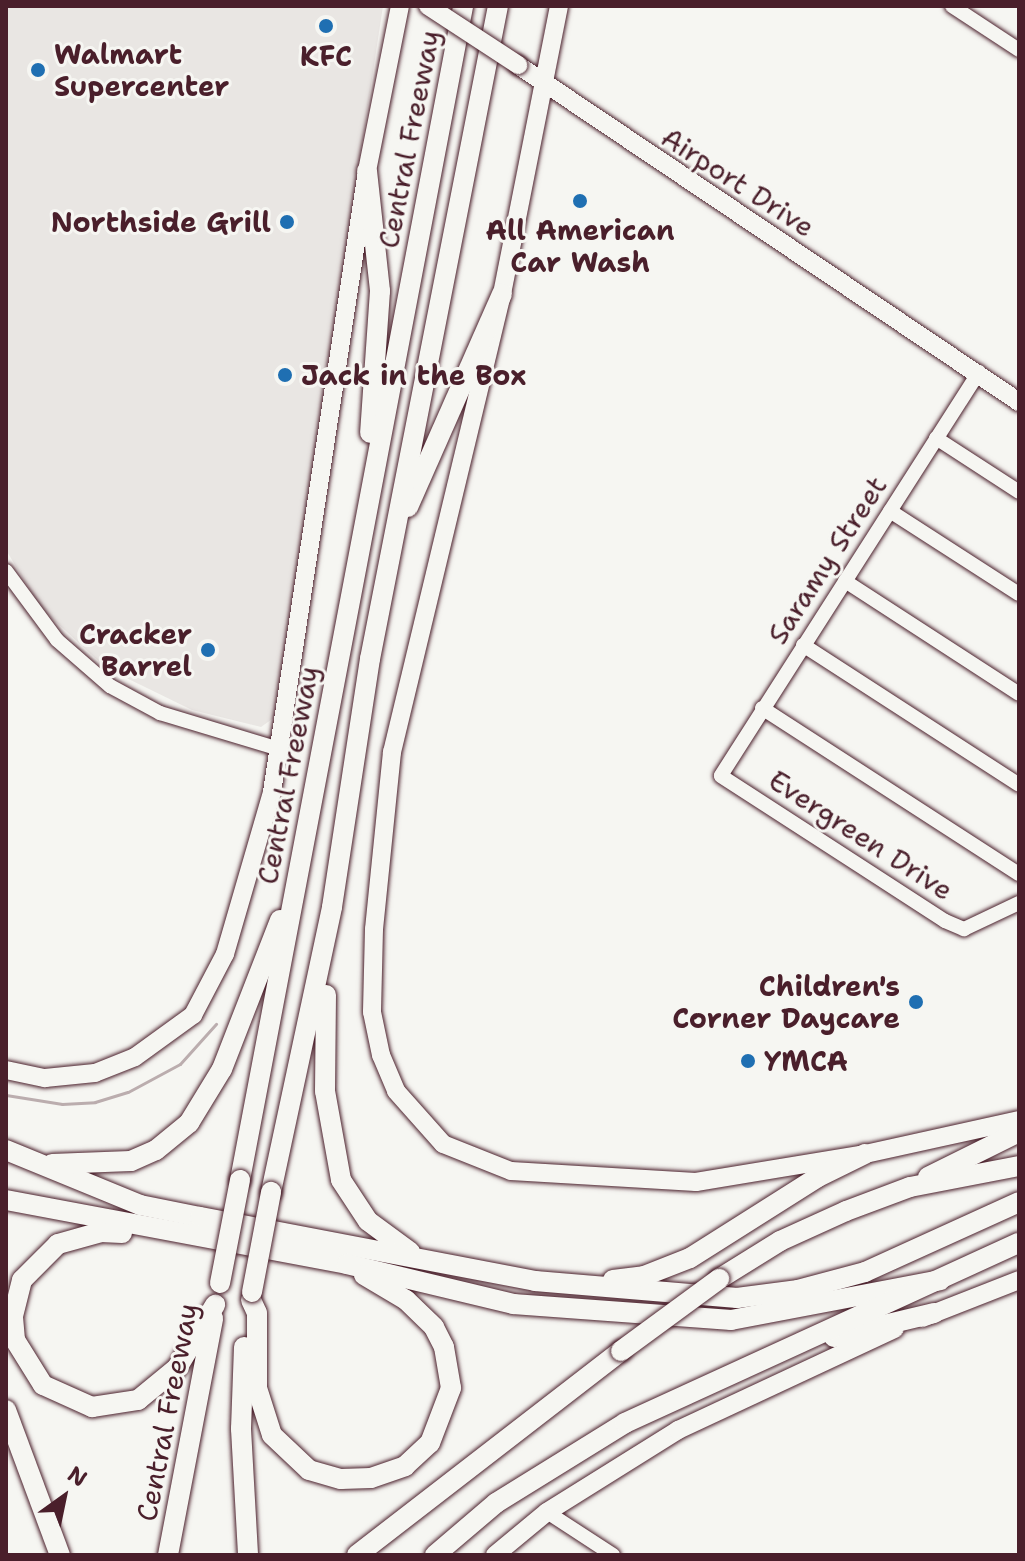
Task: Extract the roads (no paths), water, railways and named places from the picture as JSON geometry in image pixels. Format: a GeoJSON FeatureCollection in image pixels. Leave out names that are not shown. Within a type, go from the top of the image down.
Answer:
{"type":"FeatureCollection","features":[{"type":"Feature","properties":{"kind":"highway","name":"Central Freeway"},"geometry":{"type":"LineString","coordinates":[[168,1555],[463,6]]}},
{"type":"Feature","properties":{"kind":"highway"},"geometry":{"type":"LineString","coordinates":[[248,1555],[241,1395],[251,1296],[332,907],[392,543],[498,6]]}},
{"type":"Feature","properties":{"kind":"highway"},"geometry":{"type":"LineString","coordinates":[[363,529],[380,291],[367,171]]}},
{"type":"Feature","properties":{"kind":"highway"},"geometry":{"type":"LineString","coordinates":[[392,543],[502,294]]}},
{"type":"Feature","properties":{"kind":"highway"},"geometry":{"type":"LineString","coordinates":[[33,1163],[99,1166],[131,1161],[156,1150],[189,1123],[222,1069],[296,880]]}},
{"type":"Feature","properties":{"kind":"highway"},"geometry":{"type":"LineString","coordinates":[[332,907],[335,938],[322,1020],[334,1155],[356,1209],[420,1258]]}},
{"type":"Feature","properties":{"kind":"highway"},"geometry":{"type":"LineString","coordinates":[[357,1555],[719,1279],[780,1241],[910,1187],[1019,1132]]}},
{"type":"Feature","properties":{"kind":"highway"},"geometry":{"type":"LineString","coordinates":[[6,1150],[140,1205],[572,1286],[737,1298],[798,1290],[865,1272],[1019,1202]]}},
{"type":"Feature","properties":{"kind":"highway"},"geometry":{"type":"LineString","coordinates":[[572,1286],[644,1276],[690,1258],[818,1177],[865,1154]]}},
{"type":"Feature","properties":{"kind":"highway"},"geometry":{"type":"LineString","coordinates":[[910,1187],[1019,1166]]}},
{"type":"Feature","properties":{"kind":"highway"},"geometry":{"type":"LineString","coordinates":[[6,1200],[347,1264],[513,1304],[731,1320],[940,1280]]}},
{"type":"Feature","properties":{"kind":"highway"},"geometry":{"type":"LineString","coordinates":[[182,1234],[101,1232],[76,1236],[46,1251],[16,1298],[15,1340],[22,1357],[43,1385],[61,1397],[92,1407],[122,1406],[164,1382],[215,1305]]}},
{"type":"Feature","properties":{"kind":"highway"},"geometry":{"type":"LineString","coordinates":[[435,1555],[496,1503],[558,1461],[625,1423],[1019,1243]]}},
{"type":"Feature","properties":{"kind":"highway"},"geometry":{"type":"LineString","coordinates":[[251,1296],[257,1313],[257,1388],[272,1435],[295,1459],[324,1476],[358,1480],[388,1474],[420,1454],[440,1428],[451,1388],[449,1367],[434,1327],[419,1311],[347,1264]]}},
{"type":"Feature","properties":{"kind":"highway"},"geometry":{"type":"LineString","coordinates":[[784,1348],[934,1313]]}},
{"type":"Feature","properties":{"kind":"highway"},"geometry":{"type":"LineString","coordinates":[[6,1410],[60,1555]]}},
{"type":"Feature","properties":{"kind":"main road","name":"Central Freeway"},"geometry":{"type":"LineString","coordinates":[[6,1070],[45,1078],[95,1073],[149,1049],[193,1015],[225,954],[272,792],[367,171],[400,6]]}},
{"type":"Feature","properties":{"kind":"main road","name":"Airport Drive"},"geometry":{"type":"LineString","coordinates":[[428,6],[979,372],[1019,402]]}},
{"type":"Feature","properties":{"kind":"main road"},"geometry":{"type":"LineString","coordinates":[[559,6],[502,294],[392,752],[374,929],[372,1012],[381,1055],[396,1091],[443,1144],[511,1171],[696,1182],[865,1154],[1019,1120]]}},
{"type":"Feature","properties":{"kind":"main road"},"geometry":{"type":"LineString","coordinates":[[495,1555],[547,1512],[678,1430],[831,1355],[1019,1280]]}},
{"type":"Feature","properties":{"kind":"street"},"geometry":{"type":"LineString","coordinates":[[952,6],[1019,50]]}},
{"type":"Feature","properties":{"kind":"street","name":"Saramy Street"},"geometry":{"type":"LineString","coordinates":[[721,776],[979,372]]}},
{"type":"Feature","properties":{"kind":"street"},"geometry":{"type":"LineString","coordinates":[[936,438],[1019,492]]}},
{"type":"Feature","properties":{"kind":"street"},"geometry":{"type":"LineString","coordinates":[[890,511],[1019,594]]}},
{"type":"Feature","properties":{"kind":"street"},"geometry":{"type":"LineString","coordinates":[[6,571],[57,640],[110,686],[160,713],[279,749]]}},
{"type":"Feature","properties":{"kind":"street"},"geometry":{"type":"LineString","coordinates":[[845,581],[1019,694]]}},
{"type":"Feature","properties":{"kind":"street"},"geometry":{"type":"LineString","coordinates":[[803,645],[1019,785]]}},
{"type":"Feature","properties":{"kind":"street","name":"Evergreen Drive"},"geometry":{"type":"LineString","coordinates":[[762,708],[1019,874]]}},
{"type":"Feature","properties":{"kind":"street","name":"Evergreen Drive"},"geometry":{"type":"LineString","coordinates":[[721,776],[945,921],[964,929],[1019,903]]}},
{"type":"Feature","properties":{"kind":"street"},"geometry":{"type":"LineString","coordinates":[[547,1512],[613,1555]]}},
{"type":"Feature","properties":{"kind":"waterway"},"geometry":{"type":"LineString","coordinates":[[6,1095],[62,1104],[95,1102],[128,1092],[180,1064],[216,1024]]}},
{"type":"Feature","properties":{"kind":"place","name":"KFC"},"geometry":{"type":"Point","coordinates":[326,26]}},
{"type":"Feature","properties":{"kind":"place","name":"Walmart Supercenter"},"geometry":{"type":"Point","coordinates":[38,70]}},
{"type":"Feature","properties":{"kind":"place","name":"All American Car Wash"},"geometry":{"type":"Point","coordinates":[580,201]}},
{"type":"Feature","properties":{"kind":"place","name":"Northside Grill"},"geometry":{"type":"Point","coordinates":[287,222]}},
{"type":"Feature","properties":{"kind":"place","name":"Jack in the Box"},"geometry":{"type":"Point","coordinates":[285,375]}},
{"type":"Feature","properties":{"kind":"place","name":"Cracker Barrel"},"geometry":{"type":"Point","coordinates":[208,650]}},
{"type":"Feature","properties":{"kind":"place","name":"Children's Corner Daycare"},"geometry":{"type":"Point","coordinates":[916,1002]}},
{"type":"Feature","properties":{"kind":"place","name":"YMCA"},"geometry":{"type":"Point","coordinates":[748,1061]}}]}
